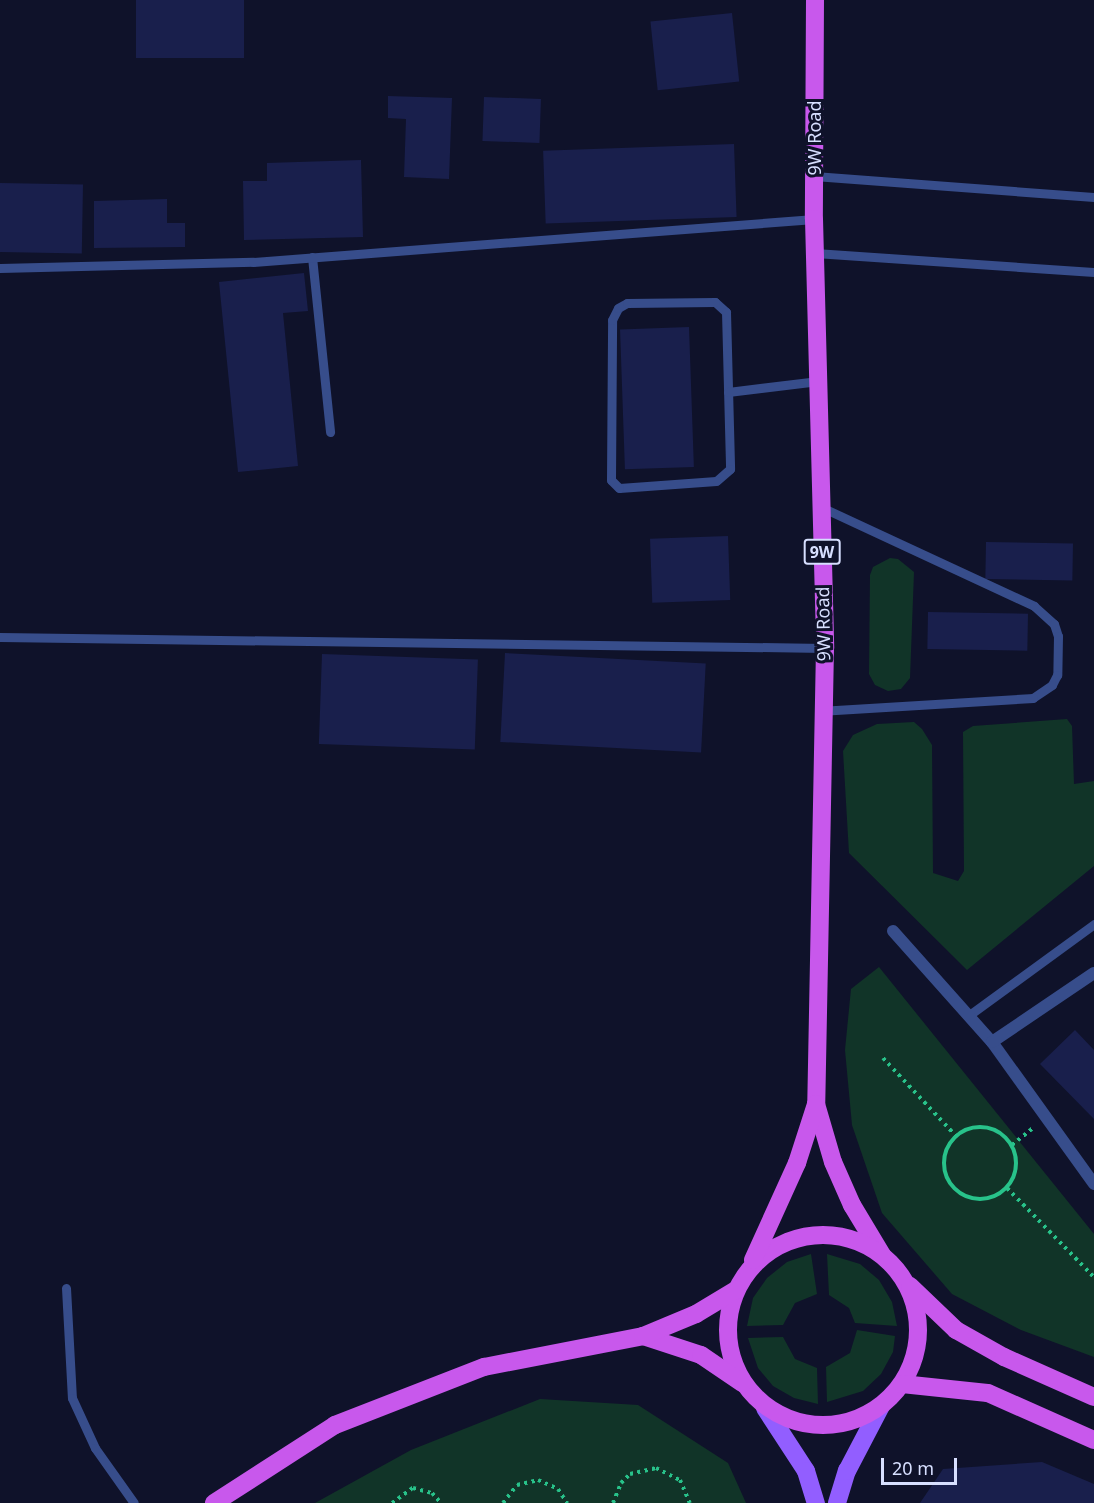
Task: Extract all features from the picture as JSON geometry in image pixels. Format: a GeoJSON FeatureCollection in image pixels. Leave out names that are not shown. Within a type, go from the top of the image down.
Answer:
{"type":"FeatureCollection","features":[{"type":"Feature","properties":{"kind":"highway","name":"9W Road"},"geometry":{"type":"LineString","coordinates":[[815,0],[814,254],[825,648],[816,1104]]}},
{"type":"Feature","properties":{"kind":"highway"},"geometry":{"type":"LineString","coordinates":[[816,1104],[833,1162],[852,1205],[882,1255],[904,1280],[956,1330],[1004,1357],[1094,1397]]}},
{"type":"Feature","properties":{"kind":"highway"},"geometry":{"type":"LineString","coordinates":[[742,1383],[730,1353],[727,1321],[736,1290],[773,1222],[816,1104]]}},
{"type":"Feature","properties":{"kind":"highway"},"geometry":{"type":"LineString","coordinates":[[748,1270],[771,1250],[798,1238],[837,1236],[857,1240],[882,1255]]}},
{"type":"Feature","properties":{"kind":"highway"},"geometry":{"type":"LineString","coordinates":[[643,1336],[701,1355],[742,1383],[765,1407],[793,1421],[823,1426],[854,1420],[881,1406],[902,1384],[914,1359],[918,1332],[915,1305],[904,1280]]}},
{"type":"Feature","properties":{"kind":"highway"},"geometry":{"type":"LineString","coordinates":[[214,1503],[335,1425],[484,1367],[643,1336],[696,1314],[736,1290]]}},
{"type":"Feature","properties":{"kind":"highway"},"geometry":{"type":"LineString","coordinates":[[902,1384],[988,1393],[1094,1440]]}},
{"type":"Feature","properties":{"kind":"main road"},"geometry":{"type":"LineString","coordinates":[[837,1503],[846,1471],[881,1406]]}},
{"type":"Feature","properties":{"kind":"main road"},"geometry":{"type":"LineString","coordinates":[[765,1407],[806,1471],[816,1503]]}},
{"type":"Feature","properties":{"kind":"street"},"geometry":{"type":"LineString","coordinates":[[893,931],[992,1042],[1094,1184]]}},
{"type":"Feature","properties":{"kind":"street"},"geometry":{"type":"LineString","coordinates":[[992,1042],[1094,973]]}},
{"type":"Feature","properties":{"kind":"lane"},"geometry":{"type":"LineString","coordinates":[[814,176],[1094,197]]}},
{"type":"Feature","properties":{"kind":"lane"},"geometry":{"type":"LineString","coordinates":[[0,268],[312,257],[814,219]]}},
{"type":"Feature","properties":{"kind":"lane"},"geometry":{"type":"LineString","coordinates":[[814,254],[1094,272]]}},
{"type":"Feature","properties":{"kind":"lane"},"geometry":{"type":"LineString","coordinates":[[312,257],[330,432]]}},
{"type":"Feature","properties":{"kind":"lane"},"geometry":{"type":"LineString","coordinates":[[715,302],[722,306],[726,312],[728,392],[730,469],[724,477],[619,488],[614,485],[611,480],[612,320],[618,308],[627,303],[715,302]]}},
{"type":"Feature","properties":{"kind":"lane"},"geometry":{"type":"LineString","coordinates":[[728,392],[818,381]]}},
{"type":"Feature","properties":{"kind":"lane"},"geometry":{"type":"LineString","coordinates":[[821,507],[1034,606],[1054,624],[1058,636],[1057,675],[1052,685],[1033,698],[823,711]]}},
{"type":"Feature","properties":{"kind":"lane"},"geometry":{"type":"LineString","coordinates":[[0,637],[825,648]]}},
{"type":"Feature","properties":{"kind":"lane"},"geometry":{"type":"LineString","coordinates":[[968,1016],[1094,924]]}},
{"type":"Feature","properties":{"kind":"lane"},"geometry":{"type":"LineString","coordinates":[[66,1288],[72,1398],[94,1448],[134,1503]]}},
{"type":"Feature","properties":{"kind":"path"},"geometry":{"type":"LineString","coordinates":[[883,1058],[956,1136]]}},
{"type":"Feature","properties":{"kind":"path"},"geometry":{"type":"LineString","coordinates":[[1012,1145],[1046,1118]]}},
{"type":"Feature","properties":{"kind":"path"},"geometry":{"type":"LineString","coordinates":[[974,1128],[990,1128],[1012,1145],[1016,1170],[1007,1188],[981,1200],[968,1198],[953,1187],[944,1162],[956,1136],[974,1128]]}},
{"type":"Feature","properties":{"kind":"path"},"geometry":{"type":"LineString","coordinates":[[1007,1188],[1094,1277]]}},
{"type":"Feature","properties":{"kind":"path"},"geometry":{"type":"LineString","coordinates":[[613,1503],[621,1483],[630,1474],[656,1468],[680,1480],[690,1503]]}},
{"type":"Feature","properties":{"kind":"path"},"geometry":{"type":"LineString","coordinates":[[503,1503],[517,1485],[538,1480],[558,1489],[567,1503]]}},
{"type":"Feature","properties":{"kind":"path"},"geometry":{"type":"LineString","coordinates":[[392,1503],[413,1488],[432,1493],[441,1503]]}},
{"type":"Feature","properties":{"kind":"green space"},"geometry":{"type":"Polygon","coordinates":[[[890,558],[898,559],[914,572],[910,678],[901,689],[888,691],[875,685],[869,674],[870,575],[873,567],[890,558]]]}},
{"type":"Feature","properties":{"kind":"green space"},"geometry":{"type":"Polygon","coordinates":[[[1067,719],[1072,726],[1074,784],[1094,781],[1094,866],[967,970],[849,853],[843,751],[853,735],[877,724],[914,722],[922,729],[932,745],[933,873],[958,881],[964,871],[963,732],[973,726],[1067,719]]]}},
{"type":"Feature","properties":{"kind":"green space"},"geometry":{"type":"Polygon","coordinates":[[[879,967],[1094,1234],[1094,1357],[1021,1330],[952,1294],[882,1213],[852,1125],[845,1050],[851,989],[879,967]]]}},
{"type":"Feature","properties":{"kind":"green space"},"geometry":{"type":"Polygon","coordinates":[[[811,1254],[817,1294],[795,1303],[783,1325],[747,1326],[753,1298],[767,1278],[787,1262],[811,1254]]]}},
{"type":"Feature","properties":{"kind":"green space"},"geometry":{"type":"Polygon","coordinates":[[[827,1254],[860,1264],[879,1280],[892,1302],[897,1326],[855,1323],[849,1308],[829,1295],[827,1254]]]}},
{"type":"Feature","properties":{"kind":"green space"},"geometry":{"type":"Polygon","coordinates":[[[857,1330],[895,1336],[893,1352],[881,1374],[863,1391],[827,1402],[826,1367],[850,1353],[857,1330]]]}},
{"type":"Feature","properties":{"kind":"green space"},"geometry":{"type":"Polygon","coordinates":[[[783,1337],[795,1359],[817,1368],[818,1404],[794,1398],[773,1386],[758,1368],[748,1338],[783,1337]]]}},
{"type":"Feature","properties":{"kind":"green space"},"geometry":{"type":"Polygon","coordinates":[[[540,1399],[638,1405],[728,1463],[746,1503],[315,1503],[411,1450],[540,1399]]]}},
{"type":"Feature","properties":{"kind":"building"},"geometry":{"type":"Polygon","coordinates":[[[136,0],[244,0],[244,58],[136,58],[136,0]]]}},
{"type":"Feature","properties":{"kind":"building"},"geometry":{"type":"Polygon","coordinates":[[[732,13],[739,82],[658,90],[650,22],[732,13]]]}},
{"type":"Feature","properties":{"kind":"building"},"geometry":{"type":"Polygon","coordinates":[[[388,96],[452,98],[449,179],[404,177],[406,119],[388,118],[388,96]]]}},
{"type":"Feature","properties":{"kind":"building"},"geometry":{"type":"Polygon","coordinates":[[[484,97],[541,99],[539,143],[482,141],[484,97]]]}},
{"type":"Feature","properties":{"kind":"building"},"geometry":{"type":"Polygon","coordinates":[[[734,144],[737,217],[546,224],[543,151],[734,144]]]}},
{"type":"Feature","properties":{"kind":"building"},"geometry":{"type":"Polygon","coordinates":[[[361,160],[363,237],[244,240],[243,181],[267,181],[267,163],[361,160]]]}},
{"type":"Feature","properties":{"kind":"building"},"geometry":{"type":"Polygon","coordinates":[[[0,183],[83,184],[82,253],[0,252],[0,183]]]}},
{"type":"Feature","properties":{"kind":"building"},"geometry":{"type":"Polygon","coordinates":[[[167,199],[167,223],[185,223],[185,247],[94,248],[94,201],[167,199]]]}},
{"type":"Feature","properties":{"kind":"building"},"geometry":{"type":"Polygon","coordinates":[[[304,273],[308,311],[283,313],[298,466],[238,472],[219,282],[304,273]]]}},
{"type":"Feature","properties":{"kind":"building"},"geometry":{"type":"Polygon","coordinates":[[[689,327],[694,467],[625,469],[620,329],[689,327]]]}},
{"type":"Feature","properties":{"kind":"building"},"geometry":{"type":"Polygon","coordinates":[[[728,536],[730,600],[652,603],[650,539],[728,536]]]}},
{"type":"Feature","properties":{"kind":"building"},"geometry":{"type":"Polygon","coordinates":[[[986,542],[1073,544],[1072,581],[985,579],[986,542]]]}},
{"type":"Feature","properties":{"kind":"building"},"geometry":{"type":"Polygon","coordinates":[[[928,612],[1028,614],[1027,651],[927,649],[928,612]]]}},
{"type":"Feature","properties":{"kind":"building"},"geometry":{"type":"Polygon","coordinates":[[[505,653],[706,664],[701,752],[500,742],[505,653]]]}},
{"type":"Feature","properties":{"kind":"building"},"geometry":{"type":"Polygon","coordinates":[[[322,654],[478,659],[475,749],[319,744],[322,654]]]}},
{"type":"Feature","properties":{"kind":"building"},"geometry":{"type":"Polygon","coordinates":[[[1075,1030],[1094,1050],[1094,1119],[1040,1064],[1075,1030]]]}},
{"type":"Feature","properties":{"kind":"building"},"geometry":{"type":"Polygon","coordinates":[[[1042,1462],[1094,1484],[1094,1503],[920,1503],[943,1469],[1042,1462]]]}}]}
